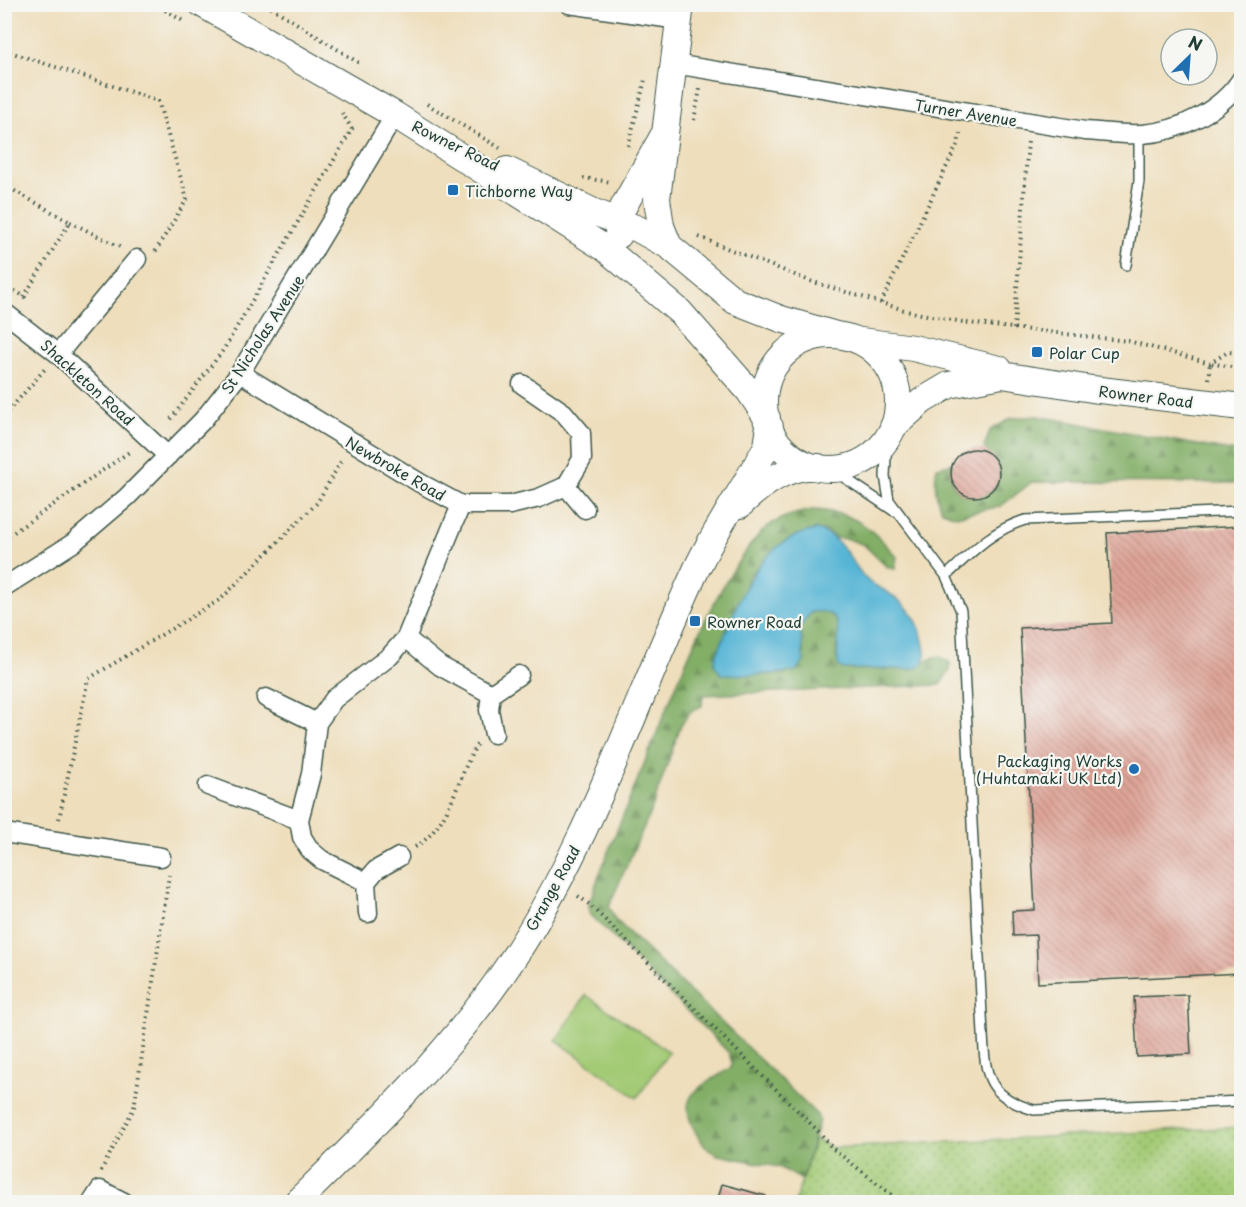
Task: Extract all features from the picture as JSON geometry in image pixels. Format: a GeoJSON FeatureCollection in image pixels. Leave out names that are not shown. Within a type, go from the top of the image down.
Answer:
{"type":"FeatureCollection","features":[{"type":"Feature","properties":{"kind":"main road","name":"Rowner Road"},"geometry":{"type":"LineString","coordinates":[[202,4],[395,116],[606,249],[680,312],[749,391],[768,423]]}},
{"type":"Feature","properties":{"kind":"main road"},"geometry":{"type":"LineString","coordinates":[[669,246],[661,226],[657,199],[680,12]]}},
{"type":"Feature","properties":{"kind":"main road","name":"Rowner Road"},"geometry":{"type":"LineString","coordinates":[[395,116],[669,246],[735,301],[781,319],[847,338],[913,348],[1052,382]]}},
{"type":"Feature","properties":{"kind":"main road"},"geometry":{"type":"LineString","coordinates":[[663,136],[616,220],[619,235],[697,309],[749,391]]}},
{"type":"Feature","properties":{"kind":"main road","name":"Grange Road"},"geometry":{"type":"LineString","coordinates":[[680,312],[725,369],[750,425],[749,454],[725,520]]}},
{"type":"Feature","properties":{"kind":"main road"},"geometry":{"type":"LineString","coordinates":[[815,337],[847,338],[881,357],[891,372],[898,398],[890,433],[879,449],[861,461],[827,468],[805,463],[790,454],[768,423],[765,392],[778,361],[801,342],[815,337]]}},
{"type":"Feature","properties":{"kind":"main road","name":"Rowner Road"},"geometry":{"type":"LineString","coordinates":[[890,433],[936,392],[962,381],[1002,375],[1242,407]]}},
{"type":"Feature","properties":{"kind":"main road","name":"Grange Road"},"geometry":{"type":"LineString","coordinates":[[297,1203],[417,1083],[505,970],[558,884],[622,746],[698,566],[767,446],[768,423]]}},
{"type":"Feature","properties":{"kind":"main road","name":"Grange Road"},"geometry":{"type":"LineString","coordinates":[[725,520],[756,490],[781,475],[803,467],[827,468]]}},
{"type":"Feature","properties":{"kind":"street"},"geometry":{"type":"LineString","coordinates":[[569,4],[680,12]]}},
{"type":"Feature","properties":{"kind":"street","name":"Turner Avenue"},"geometry":{"type":"LineString","coordinates":[[674,64],[1085,131],[1139,134],[1181,126],[1212,108],[1240,83]]}},
{"type":"Feature","properties":{"kind":"street","name":"St Nicholas Avenue"},"geometry":{"type":"LineString","coordinates":[[4,587],[73,543],[128,497],[203,420],[240,373],[395,116]]}},
{"type":"Feature","properties":{"kind":"street"},"geometry":{"type":"LineString","coordinates":[[58,354],[139,257]]}},
{"type":"Feature","properties":{"kind":"street","name":"Shackleton Road"},"geometry":{"type":"LineString","coordinates":[[8,314],[58,354],[168,456]]}},
{"type":"Feature","properties":{"kind":"street","name":"Newbroke Road"},"geometry":{"type":"LineString","coordinates":[[240,373],[420,483],[461,505],[406,638],[390,656],[334,699],[317,723],[311,774],[299,820]]}},
{"type":"Feature","properties":{"kind":"street"},"geometry":{"type":"LineString","coordinates":[[461,505],[510,505],[539,498],[566,486],[582,459],[581,433],[564,413],[522,384]]}},
{"type":"Feature","properties":{"kind":"street"},"geometry":{"type":"LineString","coordinates":[[566,486],[585,509]]}},
{"type":"Feature","properties":{"kind":"street"},"geometry":{"type":"LineString","coordinates":[[406,638],[440,666],[491,694]]}},
{"type":"Feature","properties":{"kind":"street"},"geometry":{"type":"LineString","coordinates":[[494,734],[489,710],[491,694],[519,675]]}},
{"type":"Feature","properties":{"kind":"street"},"geometry":{"type":"LineString","coordinates":[[266,698],[317,723]]}},
{"type":"Feature","properties":{"kind":"street"},"geometry":{"type":"LineString","coordinates":[[208,786],[299,820],[302,837],[310,850],[322,860],[366,882]]}},
{"type":"Feature","properties":{"kind":"street"},"geometry":{"type":"LineString","coordinates":[[4,833],[165,862]]}},
{"type":"Feature","properties":{"kind":"street"},"geometry":{"type":"LineString","coordinates":[[368,913],[366,882],[376,870],[399,857]]}},
{"type":"Feature","properties":{"kind":"street"},"geometry":{"type":"LineString","coordinates":[[96,1196],[124,1203]]}},
{"type":"Feature","properties":{"kind":"lane"},"geometry":{"type":"LineString","coordinates":[[1126,265],[1138,182],[1139,134]]}},
{"type":"Feature","properties":{"kind":"lane"},"geometry":{"type":"LineString","coordinates":[[890,433],[885,484],[889,500],[896,513],[946,576],[958,599],[962,620],[987,1077],[1008,1099],[1025,1107],[1045,1111],[1242,1101]]}},
{"type":"Feature","properties":{"kind":"lane"},"geometry":{"type":"LineString","coordinates":[[827,468],[896,513]]}},
{"type":"Feature","properties":{"kind":"lane"},"geometry":{"type":"LineString","coordinates":[[946,576],[987,539],[1004,528],[1025,520],[1242,511]]}},
{"type":"Feature","properties":{"kind":"path"},"geometry":{"type":"LineString","coordinates":[[266,4],[367,69]]}},
{"type":"Feature","properties":{"kind":"path"},"geometry":{"type":"LineString","coordinates":[[4,50],[158,101],[187,199],[139,257],[4,185]]}},
{"type":"Feature","properties":{"kind":"path"},"geometry":{"type":"LineString","coordinates":[[626,152],[646,76]]}},
{"type":"Feature","properties":{"kind":"path"},"geometry":{"type":"LineString","coordinates":[[426,103],[504,150]]}},
{"type":"Feature","properties":{"kind":"path"},"geometry":{"type":"LineString","coordinates":[[881,303],[958,143],[964,112]]}},
{"type":"Feature","properties":{"kind":"path"},"geometry":{"type":"LineString","coordinates":[[1014,329],[1030,122]]}},
{"type":"Feature","properties":{"kind":"path"},"geometry":{"type":"LineString","coordinates":[[168,424],[224,349],[352,129]]}},
{"type":"Feature","properties":{"kind":"path"},"geometry":{"type":"LineString","coordinates":[[575,177],[616,185]]}},
{"type":"Feature","properties":{"kind":"path"},"geometry":{"type":"LineString","coordinates":[[8,314],[24,296],[70,222]]}},
{"type":"Feature","properties":{"kind":"path"},"geometry":{"type":"LineString","coordinates":[[694,235],[810,281],[934,317],[1014,329],[1128,341],[1210,363],[1242,369]]}},
{"type":"Feature","properties":{"kind":"path"},"geometry":{"type":"LineString","coordinates":[[4,285],[24,296],[30,306]]}},
{"type":"Feature","properties":{"kind":"path"},"geometry":{"type":"LineString","coordinates":[[1210,363],[1228,352],[1242,353]]}},
{"type":"Feature","properties":{"kind":"path"},"geometry":{"type":"LineString","coordinates":[[4,416],[58,354]]}},
{"type":"Feature","properties":{"kind":"path"},"geometry":{"type":"LineString","coordinates":[[69,820],[57,818],[88,679],[221,599],[317,503],[352,442]]}},
{"type":"Feature","properties":{"kind":"path"},"geometry":{"type":"LineString","coordinates":[[4,539],[136,447]]}},
{"type":"Feature","properties":{"kind":"path"},"geometry":{"type":"LineString","coordinates":[[399,857],[429,839],[442,820],[477,744],[494,734]]}},
{"type":"Feature","properties":{"kind":"path"},"geometry":{"type":"LineString","coordinates":[[96,1196],[101,1169],[134,1108],[165,862]]}},
{"type":"Feature","properties":{"kind":"path"},"geometry":{"type":"LineString","coordinates":[[558,884],[589,904],[832,1148],[901,1203]]}},
{"type":"Feature","properties":{"kind":"green space"},"geometry":{"type":"Polygon","coordinates":[[[1038,416],[1241,453],[1241,483],[1032,482],[1001,506],[956,516],[943,511],[938,502],[936,490],[937,467],[953,463],[951,477],[955,487],[963,494],[974,496],[984,494],[993,489],[999,479],[998,466],[984,447],[990,430],[1012,418],[1038,416]]]}},
{"type":"Feature","properties":{"kind":"green space"},"geometry":{"type":"Polygon","coordinates":[[[812,510],[850,517],[869,529],[897,557],[895,569],[887,567],[864,545],[848,539],[836,538],[826,531],[809,531],[781,545],[749,576],[721,674],[786,674],[804,653],[799,637],[801,624],[808,615],[817,611],[828,613],[837,622],[836,657],[843,669],[910,669],[940,656],[950,663],[950,670],[940,685],[703,695],[702,706],[691,711],[681,725],[651,811],[609,906],[615,919],[817,1115],[819,1120],[802,1180],[779,1167],[718,1155],[710,1151],[703,1143],[690,1120],[689,1100],[701,1087],[730,1068],[732,1063],[729,1053],[589,913],[589,904],[609,849],[681,674],[723,587],[739,561],[762,532],[781,519],[812,510]]]}},
{"type":"Feature","properties":{"kind":"green space"},"geometry":{"type":"Polygon","coordinates":[[[586,995],[669,1052],[637,1098],[556,1040],[586,995]]]}},
{"type":"Feature","properties":{"kind":"green space"},"geometry":{"type":"Polygon","coordinates":[[[1241,1127],[1241,1202],[795,1202],[815,1139],[832,1148],[1241,1127]]]}},
{"type":"Feature","properties":{"kind":"water"},"geometry":{"type":"Polygon","coordinates":[[[816,530],[833,537],[867,580],[896,598],[909,610],[921,632],[925,651],[924,662],[910,669],[843,669],[838,665],[836,621],[832,615],[811,612],[800,627],[804,662],[794,672],[754,675],[721,674],[714,664],[716,656],[751,578],[777,547],[795,536],[816,530]]]}},
{"type":"Feature","properties":{"kind":"building"},"geometry":{"type":"Polygon","coordinates":[[[975,449],[992,456],[999,473],[992,490],[975,497],[958,490],[951,473],[958,456],[975,449]]]}},
{"type":"Feature","properties":{"kind":"building","name":"Packaging Works (Huhtamaki UK Ltd)"},"geometry":{"type":"Polygon","coordinates":[[[1242,526],[1242,973],[1038,983],[1036,935],[1013,936],[1012,911],[1035,910],[1020,628],[1112,623],[1107,533],[1242,526]]]}},
{"type":"Feature","properties":{"kind":"building"},"geometry":{"type":"Polygon","coordinates":[[[1188,995],[1191,1054],[1137,1057],[1134,997],[1188,995]]]}},
{"type":"Feature","properties":{"kind":"building"},"geometry":{"type":"Polygon","coordinates":[[[722,1184],[766,1196],[764,1202],[717,1202],[722,1184]]]}},
{"type":"Feature","properties":{"kind":"place","name":"Tichborne Way"},"geometry":{"type":"Point","coordinates":[453,190]}},
{"type":"Feature","properties":{"kind":"place","name":"Polar Cup"},"geometry":{"type":"Point","coordinates":[1037,352]}},
{"type":"Feature","properties":{"kind":"place","name":"Rowner Road"},"geometry":{"type":"Point","coordinates":[695,621]}},
{"type":"Feature","properties":{"kind":"place","name":"Packaging Works (Huhtamaki UK Ltd)"},"geometry":{"type":"Point","coordinates":[1134,769]}}]}
